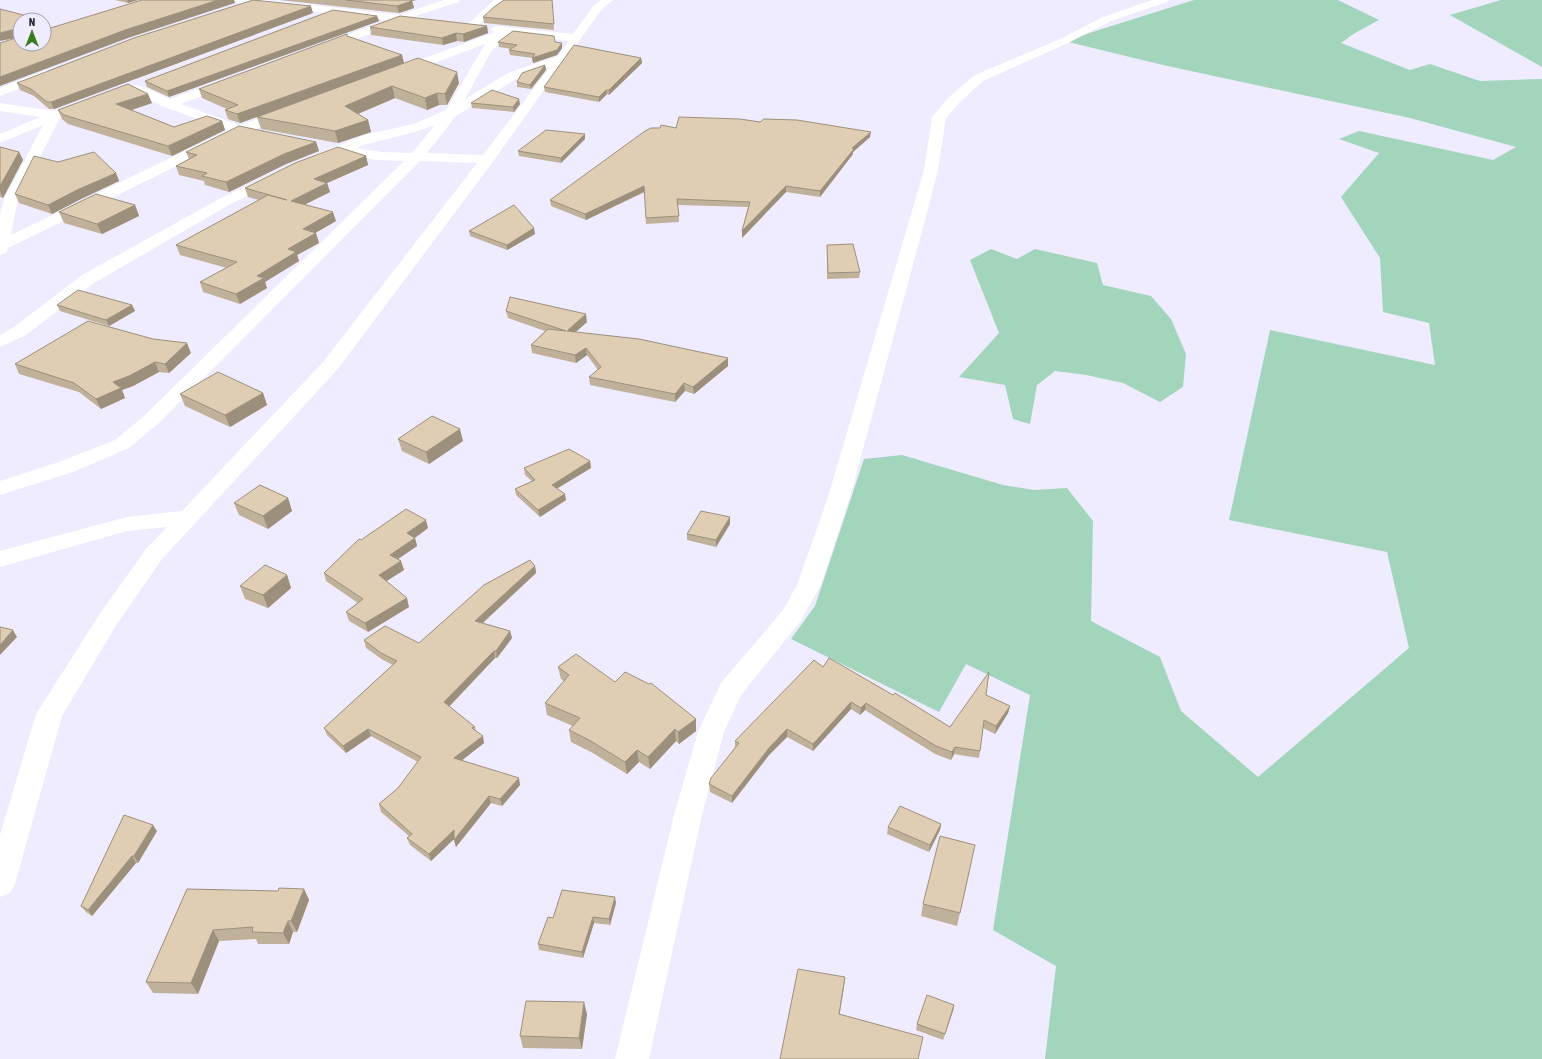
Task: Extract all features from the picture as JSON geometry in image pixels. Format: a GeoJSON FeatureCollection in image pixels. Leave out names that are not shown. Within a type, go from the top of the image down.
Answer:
{"type":"FeatureCollection","features":[{"type":"Feature","properties":{"kind":"street"},"geometry":{"type":"LineString","coordinates":[[315,50],[433,6],[456,0]]}},
{"type":"Feature","properties":{"kind":"street"},"geometry":{"type":"LineString","coordinates":[[500,0],[468,26],[576,38]]}},
{"type":"Feature","properties":{"kind":"street"},"geometry":{"type":"LineString","coordinates":[[0,884],[49,714],[113,612],[154,554],[330,366],[487,160],[562,59],[598,7],[608,0]]}},
{"type":"Feature","properties":{"kind":"street"},"geometry":{"type":"LineString","coordinates":[[632,1059],[688,815],[710,732],[730,690],[792,616],[809,585],[839,497],[915,228],[931,170],[939,117],[954,100],[979,78],[1107,19],[1163,0]]}},
{"type":"Feature","properties":{"kind":"street"},"geometry":{"type":"LineString","coordinates":[[236,4],[254,2],[434,22]]}},
{"type":"Feature","properties":{"kind":"street"},"geometry":{"type":"LineString","coordinates":[[312,19],[334,11]]}},
{"type":"Feature","properties":{"kind":"street"},"geometry":{"type":"LineString","coordinates":[[386,76],[511,30]]}},
{"type":"Feature","properties":{"kind":"street"},"geometry":{"type":"LineString","coordinates":[[0,488],[66,467],[122,444],[157,413],[417,156],[451,113],[487,48],[511,30]]}},
{"type":"Feature","properties":{"kind":"street"},"geometry":{"type":"LineString","coordinates":[[299,166],[369,138],[418,127],[451,113],[512,76],[562,59]]}},
{"type":"Feature","properties":{"kind":"street"},"geometry":{"type":"LineString","coordinates":[[0,92],[59,69]]}},
{"type":"Feature","properties":{"kind":"street"},"geometry":{"type":"LineString","coordinates":[[169,104],[242,77]]}},
{"type":"Feature","properties":{"kind":"street"},"geometry":{"type":"LineString","coordinates":[[0,139],[55,115],[152,80]]}},
{"type":"Feature","properties":{"kind":"street"},"geometry":{"type":"LineString","coordinates":[[130,88],[139,90],[169,104],[240,130],[263,134]]}},
{"type":"Feature","properties":{"kind":"street"},"geometry":{"type":"LineString","coordinates":[[0,107],[55,115]]}},
{"type":"Feature","properties":{"kind":"street"},"geometry":{"type":"LineString","coordinates":[[1,247],[240,130],[298,109]]}},
{"type":"Feature","properties":{"kind":"street"},"geometry":{"type":"LineString","coordinates":[[1,247],[6,201],[55,115]]}},
{"type":"Feature","properties":{"kind":"street"},"geometry":{"type":"LineString","coordinates":[[321,145],[361,154],[389,157],[445,155],[487,160]]}},
{"type":"Feature","properties":{"kind":"street"},"geometry":{"type":"LineString","coordinates":[[0,342],[20,331],[94,276],[224,202],[286,172]]}},
{"type":"Feature","properties":{"kind":"street"},"geometry":{"type":"LineString","coordinates":[[0,559],[127,524],[189,516]]}},
{"type":"Feature","properties":{"kind":"green space"},"geometry":{"type":"Polygon","coordinates":[[[1194,0],[1338,0],[1379,20],[1355,33],[1341,43],[1410,70],[1430,64],[1480,81],[1542,79],[1542,1059],[1045,1059],[1056,966],[993,930],[1030,695],[966,664],[939,712],[791,639],[815,606],[864,459],[902,455],[1003,485],[1034,490],[1067,488],[1093,521],[1091,621],[1160,657],[1181,711],[1258,777],[1409,648],[1387,552],[1229,520],[1270,330],[1435,365],[1429,323],[1383,312],[1380,258],[1341,197],[1379,153],[1339,139],[1359,131],[1493,160],[1516,147],[1410,118],[1163,65],[1064,41],[1194,0]]]}},
{"type":"Feature","properties":{"kind":"green space"},"geometry":{"type":"Polygon","coordinates":[[[1501,0],[1542,0],[1542,67],[1450,15],[1501,0]]]}},
{"type":"Feature","properties":{"kind":"green space"},"geometry":{"type":"Polygon","coordinates":[[[991,249],[1017,259],[1035,249],[1097,263],[1103,285],[1151,296],[1171,319],[1186,354],[1183,387],[1160,402],[1123,383],[1086,375],[1055,371],[1037,385],[1030,424],[1013,419],[1005,385],[959,377],[999,333],[970,260],[991,249]]]}},
{"type":"Feature","properties":{"kind":"building"},"geometry":{"type":"Polygon","coordinates":[[[142,0],[218,0],[125,30],[0,77],[0,43],[12,39],[12,52],[52,52],[52,28],[142,0]]]}},
{"type":"Feature","properties":{"kind":"building"},"geometry":{"type":"Polygon","coordinates":[[[253,0],[311,6],[51,102],[47,102],[31,89],[17,83],[134,38],[253,0]]]}},
{"type":"Feature","properties":{"kind":"building"},"geometry":{"type":"Polygon","coordinates":[[[346,0],[410,0],[412,1],[397,6],[346,0]]]}},
{"type":"Feature","properties":{"kind":"building"},"geometry":{"type":"Polygon","coordinates":[[[504,0],[552,0],[554,24],[483,17],[504,0]]]}},
{"type":"Feature","properties":{"kind":"building"},"geometry":{"type":"Polygon","coordinates":[[[0,9],[12,12],[12,30],[0,33],[0,9]]]}},
{"type":"Feature","properties":{"kind":"building"},"geometry":{"type":"Polygon","coordinates":[[[333,10],[377,16],[167,91],[145,81],[333,10]]]}},
{"type":"Feature","properties":{"kind":"building"},"geometry":{"type":"Polygon","coordinates":[[[400,16],[487,26],[463,34],[456,33],[442,38],[370,27],[400,16]]]}},
{"type":"Feature","properties":{"kind":"building"},"geometry":{"type":"Polygon","coordinates":[[[513,31],[554,36],[555,42],[562,43],[557,50],[532,58],[535,54],[509,50],[517,45],[498,42],[513,31]]]}},
{"type":"Feature","properties":{"kind":"building"},"geometry":{"type":"Polygon","coordinates":[[[347,34],[347,36],[402,55],[237,114],[225,110],[238,105],[199,89],[347,34]]]}},
{"type":"Feature","properties":{"kind":"building"},"geometry":{"type":"Polygon","coordinates":[[[574,45],[641,58],[609,90],[606,90],[599,97],[544,87],[574,45]]]}},
{"type":"Feature","properties":{"kind":"building"},"geometry":{"type":"Polygon","coordinates":[[[418,58],[457,72],[445,94],[437,93],[425,98],[392,86],[345,106],[368,120],[335,131],[257,117],[418,58]]]}},
{"type":"Feature","properties":{"kind":"building"},"geometry":{"type":"Polygon","coordinates":[[[545,65],[530,85],[517,82],[522,73],[545,65]]]}},
{"type":"Feature","properties":{"kind":"building"},"geometry":{"type":"Polygon","coordinates":[[[128,84],[148,94],[116,104],[174,127],[207,116],[222,121],[168,146],[64,115],[58,110],[128,84]]]}},
{"type":"Feature","properties":{"kind":"building"},"geometry":{"type":"Polygon","coordinates":[[[492,90],[519,99],[513,107],[471,103],[492,90]]]}},
{"type":"Feature","properties":{"kind":"building"},"geometry":{"type":"Polygon","coordinates":[[[679,117],[740,119],[760,122],[764,119],[797,120],[871,132],[852,148],[854,149],[820,191],[786,186],[742,231],[750,202],[677,199],[679,216],[646,218],[644,186],[585,214],[550,200],[645,131],[651,128],[660,128],[661,125],[676,128],[679,117]]]}},
{"type":"Feature","properties":{"kind":"building"},"geometry":{"type":"Polygon","coordinates":[[[239,126],[316,142],[284,154],[226,182],[202,176],[207,173],[176,166],[197,155],[186,152],[239,126]]]}},
{"type":"Feature","properties":{"kind":"building"},"geometry":{"type":"Polygon","coordinates":[[[546,130],[585,134],[561,158],[518,151],[546,130]]]}},
{"type":"Feature","properties":{"kind":"building"},"geometry":{"type":"Polygon","coordinates":[[[0,147],[19,152],[0,186],[0,147]]]}},
{"type":"Feature","properties":{"kind":"building"},"geometry":{"type":"Polygon","coordinates":[[[338,147],[366,156],[314,179],[327,183],[291,201],[333,212],[303,229],[316,233],[288,249],[296,252],[257,276],[264,278],[236,294],[200,282],[237,262],[176,245],[268,195],[287,200],[245,188],[295,163],[338,147]]]}},
{"type":"Feature","properties":{"kind":"building"},"geometry":{"type":"Polygon","coordinates":[[[94,152],[116,173],[77,190],[48,205],[15,194],[34,156],[58,162],[94,152]]]}},
{"type":"Feature","properties":{"kind":"building"},"geometry":{"type":"Polygon","coordinates":[[[96,194],[135,205],[97,224],[59,212],[96,194]]]}},
{"type":"Feature","properties":{"kind":"building"},"geometry":{"type":"Polygon","coordinates":[[[514,205],[534,228],[507,245],[469,231],[514,205]]]}},
{"type":"Feature","properties":{"kind":"building"},"geometry":{"type":"Polygon","coordinates":[[[853,244],[860,272],[828,273],[827,245],[853,244]]]}},
{"type":"Feature","properties":{"kind":"building"},"geometry":{"type":"Polygon","coordinates":[[[78,290],[132,305],[106,320],[57,305],[78,290]]]}},
{"type":"Feature","properties":{"kind":"building"},"geometry":{"type":"Polygon","coordinates":[[[510,297],[586,314],[567,331],[639,339],[728,358],[693,387],[684,383],[675,394],[589,377],[601,367],[586,348],[575,355],[531,345],[548,329],[566,331],[506,311],[510,297]]]}},
{"type":"Feature","properties":{"kind":"building"},"geometry":{"type":"Polygon","coordinates":[[[88,321],[153,339],[187,343],[165,364],[155,362],[129,376],[113,382],[121,388],[96,399],[74,383],[15,364],[88,321]]]}},
{"type":"Feature","properties":{"kind":"building"},"geometry":{"type":"Polygon","coordinates":[[[218,372],[263,393],[225,415],[180,394],[218,372]]]}},
{"type":"Feature","properties":{"kind":"building"},"geometry":{"type":"Polygon","coordinates":[[[432,416],[460,429],[426,452],[398,439],[432,416]]]}},
{"type":"Feature","properties":{"kind":"building"},"geometry":{"type":"Polygon","coordinates":[[[569,449],[590,461],[552,485],[565,494],[538,510],[515,489],[535,480],[524,468],[569,449]]]}},
{"type":"Feature","properties":{"kind":"building"},"geometry":{"type":"Polygon","coordinates":[[[260,485],[288,498],[263,516],[234,503],[260,485]]]}},
{"type":"Feature","properties":{"kind":"building"},"geometry":{"type":"Polygon","coordinates":[[[406,509],[426,520],[407,533],[415,538],[390,555],[401,561],[379,575],[407,598],[365,623],[346,612],[363,599],[324,573],[359,539],[361,540],[406,509]]]}},
{"type":"Feature","properties":{"kind":"building"},"geometry":{"type":"Polygon","coordinates":[[[701,511],[730,517],[716,540],[687,534],[701,511]]]}},
{"type":"Feature","properties":{"kind":"building"},"geometry":{"type":"Polygon","coordinates":[[[530,560],[535,566],[475,621],[510,631],[496,651],[494,651],[444,702],[475,727],[472,728],[483,736],[454,758],[519,778],[500,799],[489,796],[454,840],[454,830],[429,854],[407,838],[412,834],[379,804],[398,788],[421,757],[368,729],[343,746],[324,728],[397,661],[381,653],[364,640],[385,626],[419,643],[484,585],[530,560]]]}},
{"type":"Feature","properties":{"kind":"building"},"geometry":{"type":"Polygon","coordinates":[[[265,565],[287,575],[263,595],[240,586],[265,565]]]}},
{"type":"Feature","properties":{"kind":"building"},"geometry":{"type":"Polygon","coordinates":[[[0,627],[13,630],[0,645],[0,627]]]}},
{"type":"Feature","properties":{"kind":"building"},"geometry":{"type":"Polygon","coordinates":[[[576,654],[615,682],[625,672],[649,684],[651,683],[696,719],[678,732],[675,729],[648,757],[637,750],[625,762],[589,740],[569,730],[580,718],[545,703],[569,675],[558,667],[576,654]]]}},
{"type":"Feature","properties":{"kind":"building"},"geometry":{"type":"Polygon","coordinates":[[[829,658],[893,695],[895,693],[950,727],[989,672],[986,695],[1010,706],[996,726],[984,720],[980,751],[955,747],[952,752],[936,746],[866,703],[861,708],[851,702],[813,744],[787,729],[769,748],[732,796],[709,784],[711,778],[739,743],[735,741],[814,660],[823,667],[829,658]]]}},
{"type":"Feature","properties":{"kind":"building"},"geometry":{"type":"Polygon","coordinates":[[[900,806],[941,824],[930,845],[888,827],[900,806]]]}},
{"type":"Feature","properties":{"kind":"building"},"geometry":{"type":"Polygon","coordinates":[[[124,815],[153,825],[134,856],[132,856],[88,910],[81,906],[124,815]]]}},
{"type":"Feature","properties":{"kind":"building"},"geometry":{"type":"Polygon","coordinates":[[[940,836],[975,845],[960,913],[923,904],[940,836]]]}},
{"type":"Feature","properties":{"kind":"building"},"geometry":{"type":"Polygon","coordinates":[[[279,888],[304,889],[291,921],[288,921],[283,933],[252,932],[253,927],[213,930],[191,983],[146,982],[187,889],[278,891],[279,888]]]}},
{"type":"Feature","properties":{"kind":"building"},"geometry":{"type":"Polygon","coordinates":[[[562,890],[615,897],[609,919],[593,917],[582,952],[538,944],[548,917],[553,918],[562,890]]]}},
{"type":"Feature","properties":{"kind":"building"},"geometry":{"type":"Polygon","coordinates":[[[798,969],[845,977],[839,1014],[923,1037],[918,1059],[780,1059],[798,969]]]}},
{"type":"Feature","properties":{"kind":"building"},"geometry":{"type":"Polygon","coordinates":[[[927,995],[954,1005],[945,1034],[917,1024],[927,995]]]}},
{"type":"Feature","properties":{"kind":"building"},"geometry":{"type":"Polygon","coordinates":[[[526,1001],[584,1002],[579,1038],[520,1036],[526,1001]]]}}]}
